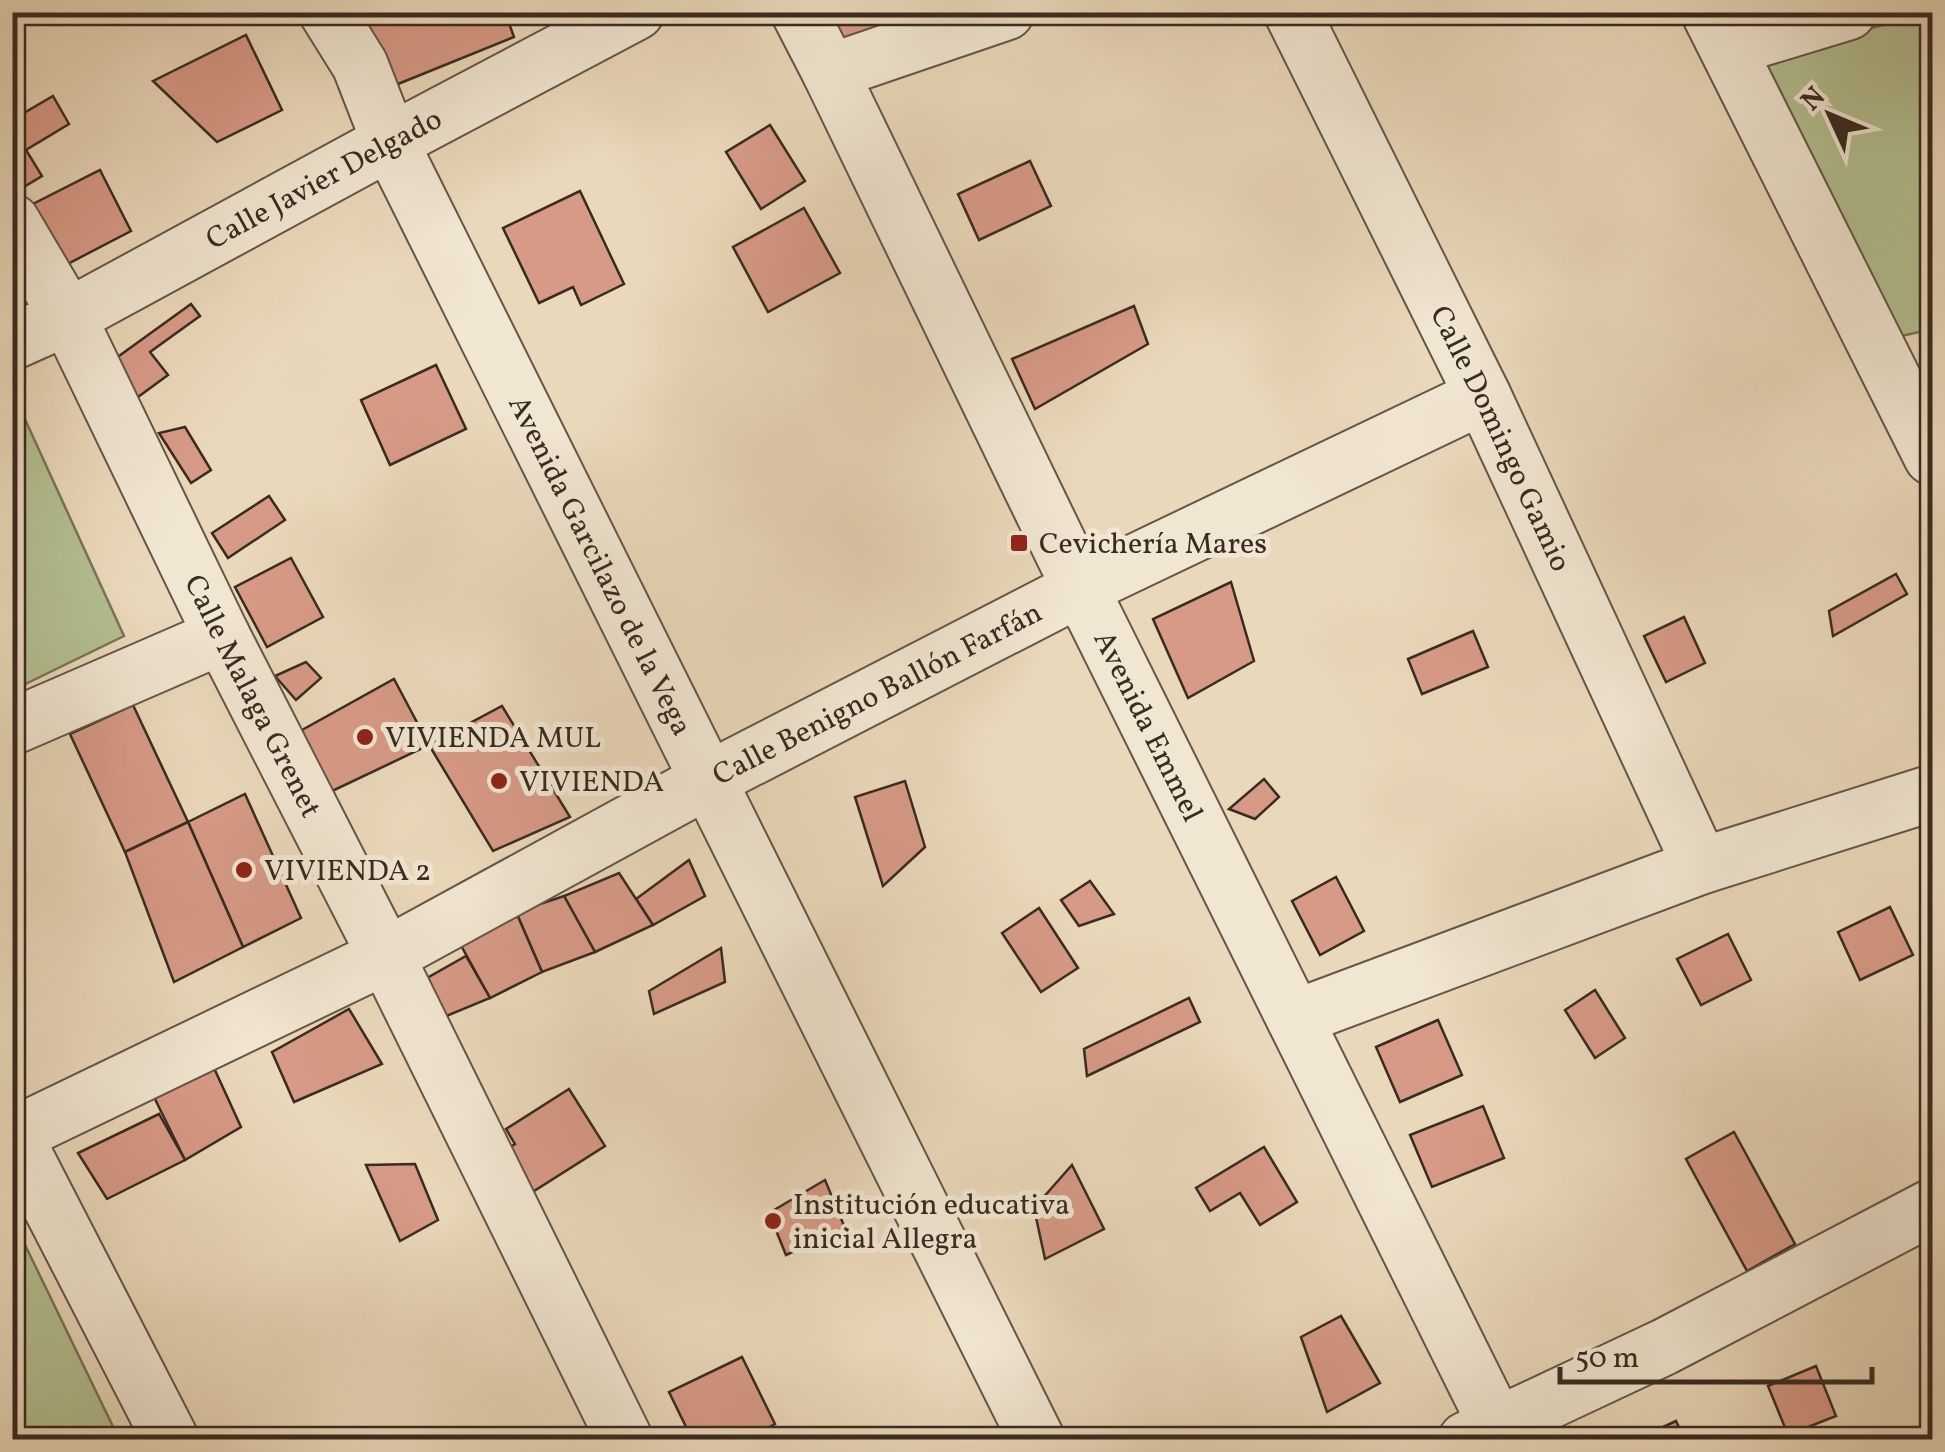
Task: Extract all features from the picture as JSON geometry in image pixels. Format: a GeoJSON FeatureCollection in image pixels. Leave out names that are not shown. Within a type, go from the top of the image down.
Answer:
{"type":"FeatureCollection","features":[{"type":"Feature","properties":{"kind":"street","name":"Avenida Garcilazo de la Vega"},"geometry":{"type":"LineString","coordinates":[[327,12],[360,65],[390,142],[1037,1440]]}},
{"type":"Feature","properties":{"kind":"street","name":"Calle Javier Delgado"},"geometry":{"type":"LineString","coordinates":[[12,342],[68,317],[636,12]]}},
{"type":"Feature","properties":{"kind":"street","name":"Avenida Emmel"},"geometry":{"type":"LineString","coordinates":[[799,12],[1295,1018],[1489,1434]]}},
{"type":"Feature","properties":{"kind":"street"},"geometry":{"type":"LineString","coordinates":[[830,72],[1006,12]]}},
{"type":"Feature","properties":{"kind":"street","name":"Calle Domingo Gamio"},"geometry":{"type":"LineString","coordinates":[[1292,12],[1482,396],[1701,866]]}},
{"type":"Feature","properties":{"kind":"street"},"geometry":{"type":"LineString","coordinates":[[1848,12],[1719,30],[1932,457]]}},
{"type":"Feature","properties":{"kind":"street","name":"Calle Malaga Grenet"},"geometry":{"type":"LineString","coordinates":[[12,222],[68,317],[222,636],[386,956],[625,1440]]}},
{"type":"Feature","properties":{"kind":"street","name":"Calle Benigno Ballón Farfán"},"geometry":{"type":"LineString","coordinates":[[13,1136],[386,956],[708,780],[1081,588],[1482,396]]}},
{"type":"Feature","properties":{"kind":"street"},"geometry":{"type":"LineString","coordinates":[[12,727],[222,636]]}},
{"type":"Feature","properties":{"kind":"street"},"geometry":{"type":"LineString","coordinates":[[1295,1018],[1701,866],[1932,793]]}},
{"type":"Feature","properties":{"kind":"street"},"geometry":{"type":"LineString","coordinates":[[13,1136],[171,1440]]}},
{"type":"Feature","properties":{"kind":"street"},"geometry":{"type":"LineString","coordinates":[[1489,1434],[1932,1207]]}},
{"type":"Feature","properties":{"kind":"green space"},"geometry":{"type":"Polygon","coordinates":[[[1932,13],[1932,329],[1893,338],[1761,59],[1932,13]]]}},
{"type":"Feature","properties":{"kind":"green space"},"geometry":{"type":"Polygon","coordinates":[[[13,393],[124,636],[12,690],[13,393]]]}},
{"type":"Feature","properties":{"kind":"green space"},"geometry":{"type":"Polygon","coordinates":[[[13,1220],[119,1439],[13,1439],[13,1220]]]}},
{"type":"Feature","properties":{"kind":"building"},"geometry":{"type":"Polygon","coordinates":[[[505,12],[514,37],[393,86],[363,13],[505,12]]]}},
{"type":"Feature","properties":{"kind":"building"},"geometry":{"type":"Polygon","coordinates":[[[826,12],[925,12],[842,41],[826,12]]]}},
{"type":"Feature","properties":{"kind":"building"},"geometry":{"type":"Polygon","coordinates":[[[246,35],[282,110],[217,142],[153,81],[246,35]]]}},
{"type":"Feature","properties":{"kind":"building"},"geometry":{"type":"Polygon","coordinates":[[[53,96],[69,124],[26,150],[42,176],[17,191],[12,184],[12,120],[53,96]]]}},
{"type":"Feature","properties":{"kind":"building"},"geometry":{"type":"Polygon","coordinates":[[[770,125],[805,181],[761,209],[726,152],[770,125]]]}},
{"type":"Feature","properties":{"kind":"building"},"geometry":{"type":"Polygon","coordinates":[[[1030,161],[1051,206],[979,240],[958,194],[1030,161]]]}},
{"type":"Feature","properties":{"kind":"building"},"geometry":{"type":"Polygon","coordinates":[[[100,170],[131,231],[58,269],[27,207],[100,170]]]}},
{"type":"Feature","properties":{"kind":"building"},"geometry":{"type":"Polygon","coordinates":[[[580,191],[624,284],[581,305],[573,287],[539,303],[503,228],[580,191]]]}},
{"type":"Feature","properties":{"kind":"building"},"geometry":{"type":"Polygon","coordinates":[[[804,208],[840,273],[768,312],[733,247],[804,208]]]}},
{"type":"Feature","properties":{"kind":"building"},"geometry":{"type":"Polygon","coordinates":[[[191,304],[200,316],[150,352],[168,375],[138,397],[112,361],[191,304]]]}},
{"type":"Feature","properties":{"kind":"building"},"geometry":{"type":"Polygon","coordinates":[[[1134,306],[1148,344],[1035,409],[1012,359],[1134,306]]]}},
{"type":"Feature","properties":{"kind":"building"},"geometry":{"type":"Polygon","coordinates":[[[436,365],[466,429],[390,465],[361,400],[436,365]]]}},
{"type":"Feature","properties":{"kind":"building"},"geometry":{"type":"Polygon","coordinates":[[[185,427],[211,470],[191,483],[159,433],[185,427]]]}},
{"type":"Feature","properties":{"kind":"building"},"geometry":{"type":"Polygon","coordinates":[[[269,496],[285,520],[228,558],[212,533],[269,496]]]}},
{"type":"Feature","properties":{"kind":"building"},"geometry":{"type":"Polygon","coordinates":[[[291,558],[323,617],[267,647],[235,587],[291,558]]]}},
{"type":"Feature","properties":{"kind":"building"},"geometry":{"type":"Polygon","coordinates":[[[1896,574],[1907,594],[1833,636],[1829,611],[1896,574]]]}},
{"type":"Feature","properties":{"kind":"building"},"geometry":{"type":"Polygon","coordinates":[[[1231,582],[1254,661],[1188,698],[1153,619],[1231,582]]]}},
{"type":"Feature","properties":{"kind":"building"},"geometry":{"type":"Polygon","coordinates":[[[1684,617],[1705,663],[1666,682],[1644,636],[1684,617]]]}},
{"type":"Feature","properties":{"kind":"building"},"geometry":{"type":"Polygon","coordinates":[[[1473,631],[1488,667],[1422,694],[1408,659],[1473,631]]]}},
{"type":"Feature","properties":{"kind":"building"},"geometry":{"type":"Polygon","coordinates":[[[306,662],[321,678],[296,700],[275,676],[306,662]]]}},
{"type":"Feature","properties":{"kind":"building","name":"VIVIENDA MUL"},"geometry":{"type":"Polygon","coordinates":[[[394,679],[429,745],[328,793],[302,730],[394,679]]]}},
{"type":"Feature","properties":{"kind":"building"},"geometry":{"type":"Polygon","coordinates":[[[133,705],[188,822],[125,852],[70,734],[133,705]]]}},
{"type":"Feature","properties":{"kind":"building","name":"VIVIENDA"},"geometry":{"type":"Polygon","coordinates":[[[502,706],[570,817],[493,851],[429,745],[502,706]]]}},
{"type":"Feature","properties":{"kind":"building"},"geometry":{"type":"Polygon","coordinates":[[[1264,779],[1279,797],[1255,819],[1229,809],[1264,779]]]}},
{"type":"Feature","properties":{"kind":"building"},"geometry":{"type":"Polygon","coordinates":[[[905,781],[925,847],[883,886],[855,797],[905,781]]]}},
{"type":"Feature","properties":{"kind":"building","name":"VIVIENDA 2"},"geometry":{"type":"Polygon","coordinates":[[[245,794],[301,918],[243,947],[188,822],[245,794]]]}},
{"type":"Feature","properties":{"kind":"building"},"geometry":{"type":"Polygon","coordinates":[[[188,822],[243,947],[174,982],[125,852],[188,822]]]}},
{"type":"Feature","properties":{"kind":"building"},"geometry":{"type":"Polygon","coordinates":[[[689,860],[705,896],[653,925],[636,899],[689,860]]]}},
{"type":"Feature","properties":{"kind":"building","name":"VIVIENDA"},"geometry":{"type":"Polygon","coordinates":[[[619,873],[653,925],[595,952],[564,896],[619,873]]]}},
{"type":"Feature","properties":{"kind":"building"},"geometry":{"type":"Polygon","coordinates":[[[1336,877],[1364,931],[1320,955],[1292,901],[1336,877]]]}},
{"type":"Feature","properties":{"kind":"building"},"geometry":{"type":"Polygon","coordinates":[[[1090,881],[1114,914],[1079,926],[1061,900],[1090,881]]]}},
{"type":"Feature","properties":{"kind":"building"},"geometry":{"type":"Polygon","coordinates":[[[564,896],[595,952],[542,972],[516,912],[564,896]]]}},
{"type":"Feature","properties":{"kind":"building"},"geometry":{"type":"Polygon","coordinates":[[[1890,907],[1913,955],[1860,980],[1838,932],[1890,907]]]}},
{"type":"Feature","properties":{"kind":"building"},"geometry":{"type":"Polygon","coordinates":[[[1039,908],[1078,968],[1041,992],[1002,933],[1039,908]]]}},
{"type":"Feature","properties":{"kind":"building"},"geometry":{"type":"Polygon","coordinates":[[[516,912],[542,972],[490,998],[458,940],[516,912]]]}},
{"type":"Feature","properties":{"kind":"building"},"geometry":{"type":"Polygon","coordinates":[[[1728,934],[1751,980],[1701,1005],[1677,959],[1728,934]]]}},
{"type":"Feature","properties":{"kind":"building"},"geometry":{"type":"Polygon","coordinates":[[[721,948],[725,982],[654,1014],[649,991],[721,948]]]}},
{"type":"Feature","properties":{"kind":"building"},"geometry":{"type":"Polygon","coordinates":[[[466,956],[490,998],[444,1017],[427,978],[466,956]]]}},
{"type":"Feature","properties":{"kind":"building"},"geometry":{"type":"Polygon","coordinates":[[[1595,990],[1625,1038],[1595,1058],[1565,1010],[1595,990]]]}},
{"type":"Feature","properties":{"kind":"building"},"geometry":{"type":"Polygon","coordinates":[[[1189,998],[1200,1022],[1087,1076],[1084,1049],[1189,998]]]}},
{"type":"Feature","properties":{"kind":"building"},"geometry":{"type":"Polygon","coordinates":[[[349,1009],[382,1064],[294,1102],[272,1052],[349,1009]]]}},
{"type":"Feature","properties":{"kind":"building"},"geometry":{"type":"Polygon","coordinates":[[[1438,1020],[1462,1075],[1400,1102],[1376,1047],[1438,1020]]]}},
{"type":"Feature","properties":{"kind":"building"},"geometry":{"type":"Polygon","coordinates":[[[214,1068],[241,1127],[185,1160],[151,1091],[214,1068]]]}},
{"type":"Feature","properties":{"kind":"building"},"geometry":{"type":"Polygon","coordinates":[[[569,1089],[605,1146],[523,1198],[496,1156],[515,1144],[506,1129],[569,1089]]]}},
{"type":"Feature","properties":{"kind":"building"},"geometry":{"type":"Polygon","coordinates":[[[1483,1106],[1504,1158],[1432,1187],[1410,1135],[1483,1106]]]}},
{"type":"Feature","properties":{"kind":"building"},"geometry":{"type":"Polygon","coordinates":[[[159,1114],[185,1160],[107,1199],[78,1153],[159,1114]]]}},
{"type":"Feature","properties":{"kind":"building"},"geometry":{"type":"Polygon","coordinates":[[[1734,1132],[1795,1244],[1747,1271],[1686,1159],[1734,1132]]]}},
{"type":"Feature","properties":{"kind":"building"},"geometry":{"type":"Polygon","coordinates":[[[1264,1147],[1297,1202],[1260,1225],[1240,1193],[1210,1211],[1196,1188],[1264,1147]]]}},
{"type":"Feature","properties":{"kind":"building"},"geometry":{"type":"Polygon","coordinates":[[[415,1164],[438,1220],[400,1241],[366,1165],[415,1164]]]}},
{"type":"Feature","properties":{"kind":"building"},"geometry":{"type":"Polygon","coordinates":[[[1072,1165],[1104,1229],[1045,1259],[1034,1208],[1072,1165]]]}},
{"type":"Feature","properties":{"kind":"building"},"geometry":{"type":"Polygon","coordinates":[[[825,1180],[845,1228],[786,1255],[769,1213],[825,1180]]]}},
{"type":"Feature","properties":{"kind":"building"},"geometry":{"type":"Polygon","coordinates":[[[1341,1316],[1380,1383],[1327,1412],[1301,1337],[1341,1316]]]}},
{"type":"Feature","properties":{"kind":"building"},"geometry":{"type":"Polygon","coordinates":[[[742,1357],[775,1424],[744,1440],[675,1440],[689,1433],[669,1392],[742,1357]]]}},
{"type":"Feature","properties":{"kind":"building"},"geometry":{"type":"Polygon","coordinates":[[[1816,1366],[1836,1416],[1788,1435],[1768,1386],[1816,1366]]]}},
{"type":"Feature","properties":{"kind":"building"},"geometry":{"type":"Polygon","coordinates":[[[1676,1421],[1685,1440],[1635,1440],[1676,1421]]]}},
{"type":"Feature","properties":{"kind":"place","name":"Cevichería Mares"},"geometry":{"type":"Point","coordinates":[1019,543]}},
{"type":"Feature","properties":{"kind":"place","name":"VIVIENDA MUL"},"geometry":{"type":"Point","coordinates":[365,737]}},
{"type":"Feature","properties":{"kind":"place","name":"VIVIENDA"},"geometry":{"type":"Point","coordinates":[499,781]}},
{"type":"Feature","properties":{"kind":"place","name":"VIVIENDA 2"},"geometry":{"type":"Point","coordinates":[244,870]}},
{"type":"Feature","properties":{"kind":"place","name":"Institución educativa inicial Allegra"},"geometry":{"type":"Point","coordinates":[773,1221]}}]}
